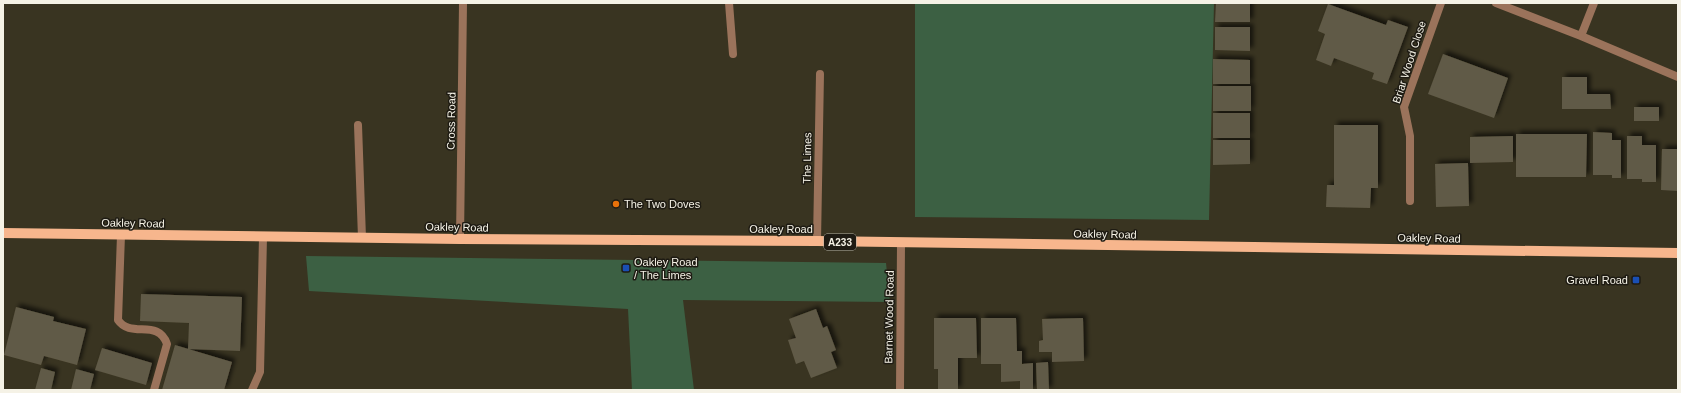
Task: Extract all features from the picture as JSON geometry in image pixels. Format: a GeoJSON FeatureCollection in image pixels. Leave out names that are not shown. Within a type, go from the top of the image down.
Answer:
{"type":"FeatureCollection","features":[{"type":"Feature","properties":{"kind":"main road","name":"Oakley Road"},"geometry":{"type":"LineString","coordinates":[[3,233],[460,239],[817,241],[1678,253]]}},
{"type":"Feature","properties":{"kind":"street","name":"Cross Road"},"geometry":{"type":"LineString","coordinates":[[460,239],[463,3]]}},
{"type":"Feature","properties":{"kind":"street"},"geometry":{"type":"LineString","coordinates":[[729,3],[733,54]]}},
{"type":"Feature","properties":{"kind":"street","name":"Briar Wood Close"},"geometry":{"type":"LineString","coordinates":[[1410,201],[1410,136],[1404,107],[1441,3]]}},
{"type":"Feature","properties":{"kind":"street"},"geometry":{"type":"LineString","coordinates":[[1496,3],[1581,36],[1678,77]]}},
{"type":"Feature","properties":{"kind":"street"},"geometry":{"type":"LineString","coordinates":[[1581,36],[1594,3]]}},
{"type":"Feature","properties":{"kind":"street","name":"The Limes"},"geometry":{"type":"LineString","coordinates":[[817,241],[820,74]]}},
{"type":"Feature","properties":{"kind":"street"},"geometry":{"type":"LineString","coordinates":[[358,125],[362,238]]}},
{"type":"Feature","properties":{"kind":"street"},"geometry":{"type":"LineString","coordinates":[[121,235],[118,320],[122,325],[129,329],[148,329],[159,332],[164,337],[166,344],[154,390]]}},
{"type":"Feature","properties":{"kind":"street"},"geometry":{"type":"LineString","coordinates":[[252,390],[260,372],[263,237]]}},
{"type":"Feature","properties":{"kind":"street","name":"Barnet Wood Road"},"geometry":{"type":"LineString","coordinates":[[900,390],[901,243]]}},
{"type":"Feature","properties":{"kind":"green space"},"geometry":{"type":"Polygon","coordinates":[[[915,3],[1214,3],[1209,220],[915,217],[915,3]]]}},
{"type":"Feature","properties":{"kind":"green space"},"geometry":{"type":"Polygon","coordinates":[[[306,256],[886,263],[890,302],[683,300],[694,390],[632,390],[628,309],[309,291],[306,256]]]}},
{"type":"Feature","properties":{"kind":"building"},"geometry":{"type":"Polygon","coordinates":[[[1216,3],[1250,3],[1250,22],[1215,22],[1216,3]]]}},
{"type":"Feature","properties":{"kind":"building"},"geometry":{"type":"Polygon","coordinates":[[[1328,4],[1386,25],[1388,20],[1408,27],[1387,84],[1372,79],[1374,73],[1334,58],[1331,66],[1316,60],[1325,34],[1318,31],[1328,4]]]}},
{"type":"Feature","properties":{"kind":"building"},"geometry":{"type":"Polygon","coordinates":[[[1215,27],[1250,27],[1250,51],[1215,50],[1215,27]]]}},
{"type":"Feature","properties":{"kind":"building"},"geometry":{"type":"Polygon","coordinates":[[[1443,54],[1508,78],[1494,118],[1428,94],[1443,54]]]}},
{"type":"Feature","properties":{"kind":"building"},"geometry":{"type":"Polygon","coordinates":[[[1213,59],[1250,60],[1250,84],[1213,84],[1213,59]]]}},
{"type":"Feature","properties":{"kind":"building"},"geometry":{"type":"Polygon","coordinates":[[[1562,77],[1587,77],[1587,94],[1610,94],[1611,109],[1562,109],[1562,77]]]}},
{"type":"Feature","properties":{"kind":"building"},"geometry":{"type":"Polygon","coordinates":[[[1213,86],[1251,86],[1251,111],[1213,111],[1213,86]]]}},
{"type":"Feature","properties":{"kind":"building"},"geometry":{"type":"Polygon","coordinates":[[[1634,107],[1659,107],[1659,121],[1634,121],[1634,107]]]}},
{"type":"Feature","properties":{"kind":"building"},"geometry":{"type":"Polygon","coordinates":[[[1213,113],[1250,113],[1250,138],[1213,138],[1213,113]]]}},
{"type":"Feature","properties":{"kind":"building"},"geometry":{"type":"Polygon","coordinates":[[[1334,125],[1378,125],[1378,188],[1371,188],[1370,208],[1326,207],[1327,185],[1334,185],[1334,125]]]}},
{"type":"Feature","properties":{"kind":"building"},"geometry":{"type":"Polygon","coordinates":[[[1593,132],[1612,133],[1612,140],[1621,140],[1621,178],[1612,178],[1612,175],[1593,175],[1593,132]]]}},
{"type":"Feature","properties":{"kind":"building"},"geometry":{"type":"Polygon","coordinates":[[[1516,134],[1587,134],[1586,177],[1516,177],[1516,134]]]}},
{"type":"Feature","properties":{"kind":"building"},"geometry":{"type":"Polygon","coordinates":[[[1513,136],[1513,162],[1470,163],[1470,137],[1513,136]]]}},
{"type":"Feature","properties":{"kind":"building"},"geometry":{"type":"Polygon","coordinates":[[[1627,136],[1642,136],[1642,145],[1656,145],[1656,182],[1642,182],[1642,179],[1627,179],[1627,136]]]}},
{"type":"Feature","properties":{"kind":"building"},"geometry":{"type":"Polygon","coordinates":[[[1213,140],[1250,140],[1250,164],[1213,165],[1213,140]]]}},
{"type":"Feature","properties":{"kind":"building"},"geometry":{"type":"Polygon","coordinates":[[[1662,149],[1678,149],[1678,191],[1661,190],[1662,149]]]}},
{"type":"Feature","properties":{"kind":"building"},"geometry":{"type":"Polygon","coordinates":[[[1468,163],[1469,206],[1436,207],[1435,164],[1468,163]]]}},
{"type":"Feature","properties":{"kind":"building"},"geometry":{"type":"Polygon","coordinates":[[[141,294],[242,297],[240,351],[188,349],[189,323],[140,321],[141,294]]]}},
{"type":"Feature","properties":{"kind":"building"},"geometry":{"type":"Polygon","coordinates":[[[16,307],[54,317],[53,321],[86,329],[77,365],[44,356],[41,365],[4,355],[16,307]]]}},
{"type":"Feature","properties":{"kind":"building"},"geometry":{"type":"Polygon","coordinates":[[[816,309],[823,328],[827,326],[836,350],[831,352],[837,368],[811,378],[804,361],[796,364],[788,340],[796,338],[789,319],[816,309]]]}},
{"type":"Feature","properties":{"kind":"building"},"geometry":{"type":"Polygon","coordinates":[[[934,318],[976,318],[977,358],[958,358],[958,390],[938,390],[938,369],[934,369],[934,318]]]}},
{"type":"Feature","properties":{"kind":"building"},"geometry":{"type":"Polygon","coordinates":[[[981,318],[1016,318],[1017,351],[1022,351],[1022,364],[1033,363],[1033,390],[1020,390],[1020,381],[1001,382],[1001,364],[981,364],[981,318]]]}},
{"type":"Feature","properties":{"kind":"building"},"geometry":{"type":"Polygon","coordinates":[[[1083,318],[1084,361],[1052,362],[1052,352],[1039,352],[1039,341],[1043,340],[1042,319],[1083,318]]]}},
{"type":"Feature","properties":{"kind":"building"},"geometry":{"type":"Polygon","coordinates":[[[175,345],[232,362],[224,390],[162,390],[175,345]]]}},
{"type":"Feature","properties":{"kind":"building"},"geometry":{"type":"Polygon","coordinates":[[[102,348],[152,363],[146,385],[95,370],[102,348]]]}},
{"type":"Feature","properties":{"kind":"building"},"geometry":{"type":"Polygon","coordinates":[[[1048,362],[1049,390],[1037,390],[1036,363],[1048,362]]]}},
{"type":"Feature","properties":{"kind":"building"},"geometry":{"type":"Polygon","coordinates":[[[41,368],[55,372],[51,390],[35,390],[41,368]]]}},
{"type":"Feature","properties":{"kind":"building"},"geometry":{"type":"Polygon","coordinates":[[[76,369],[94,374],[90,390],[71,390],[76,369]]]}},
{"type":"Feature","properties":{"kind":"place","name":"The Two Doves"},"geometry":{"type":"Point","coordinates":[616,204]}},
{"type":"Feature","properties":{"kind":"place","name":"Oakley Road / The Limes"},"geometry":{"type":"Point","coordinates":[626,268]}},
{"type":"Feature","properties":{"kind":"place","name":"Gravel Road"},"geometry":{"type":"Point","coordinates":[1636,280]}}]}
